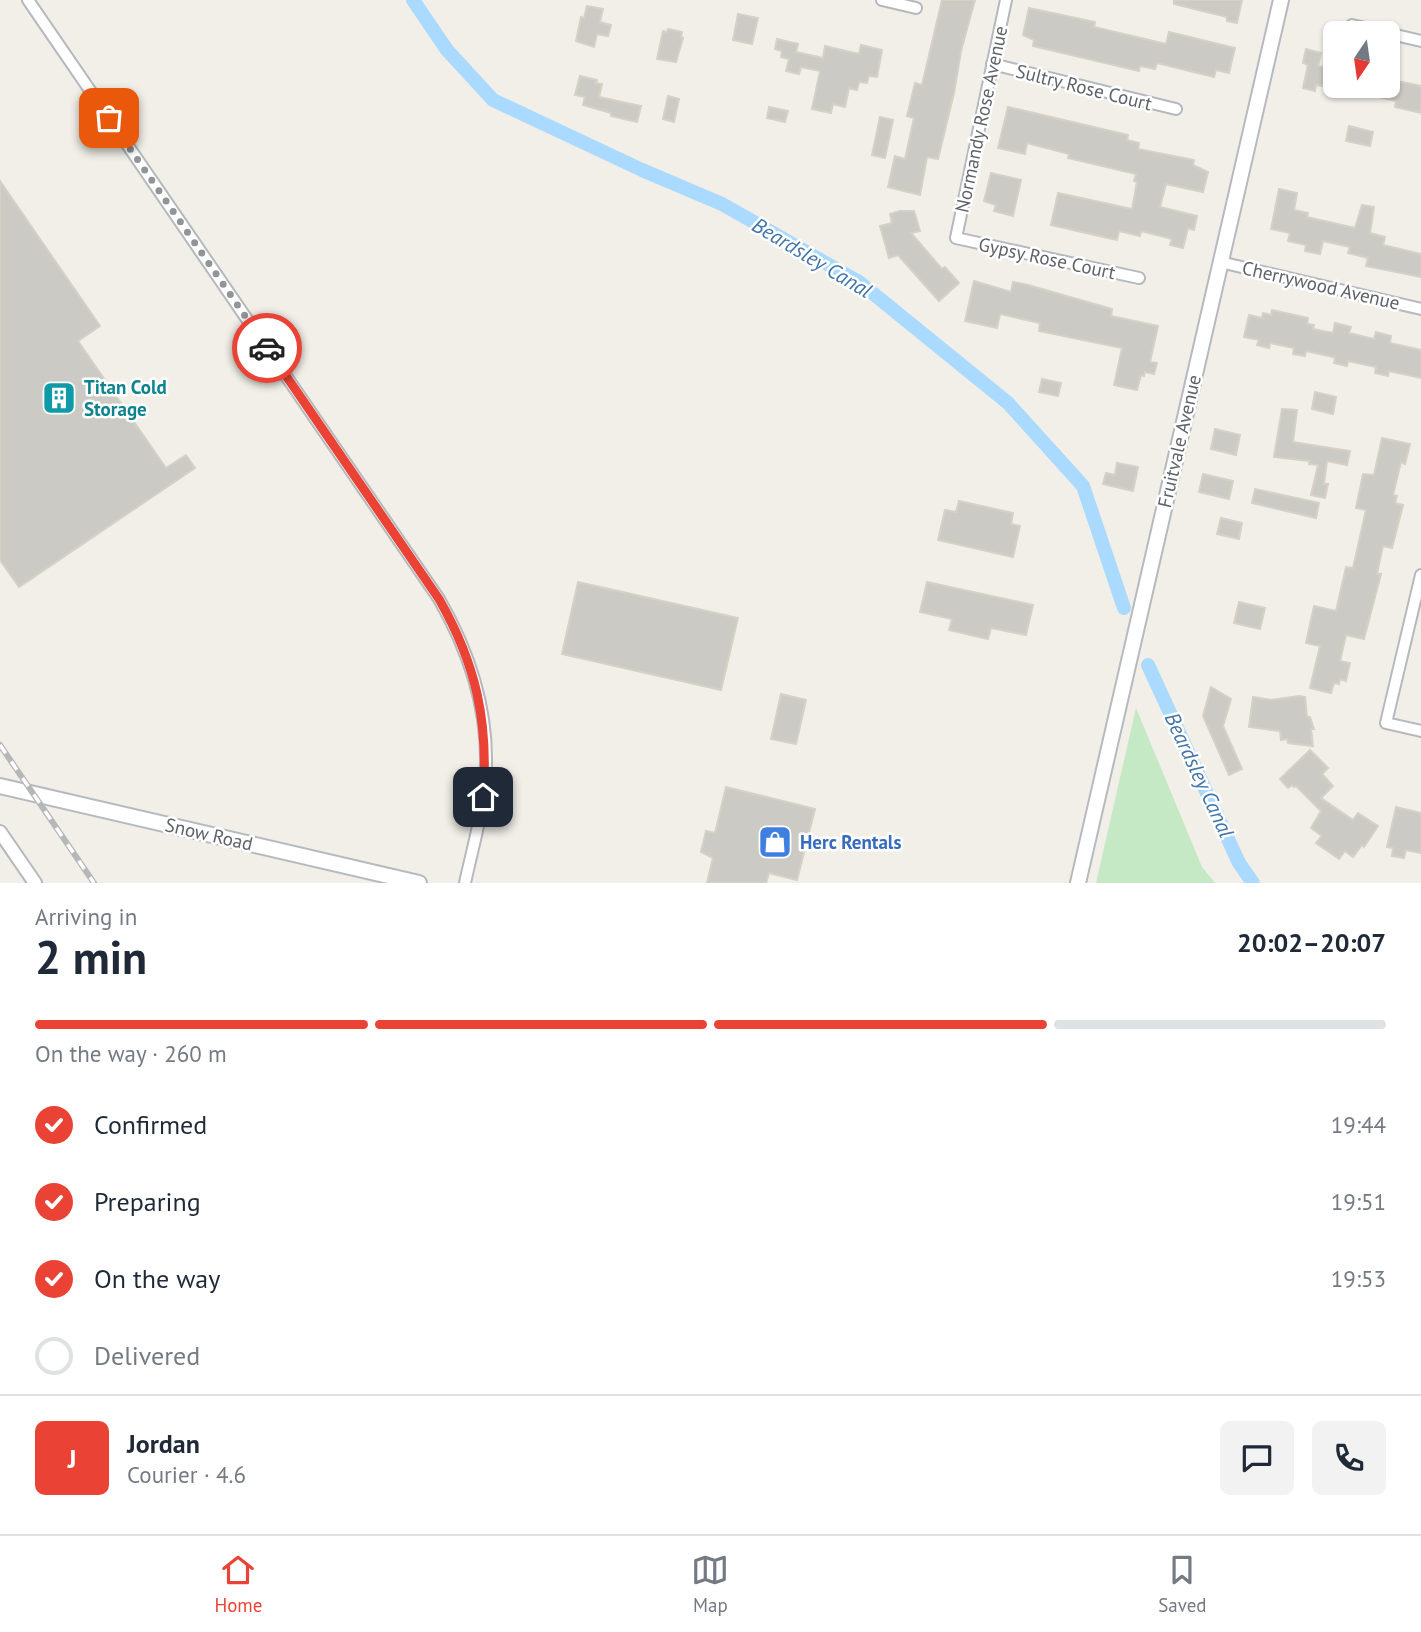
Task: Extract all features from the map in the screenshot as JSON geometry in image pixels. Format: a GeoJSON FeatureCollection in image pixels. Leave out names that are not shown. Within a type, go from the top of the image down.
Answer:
{"type":"FeatureCollection","features":[{"type":"Feature","properties":{"kind":"main road","name":"Fruitvale Avenue"},"geometry":{"type":"LineString","coordinates":[[1078,883],[1281,0]]}},
{"type":"Feature","properties":{"kind":"main road","name":"Snow Road"},"geometry":{"type":"LineString","coordinates":[[0,786],[419,883]]}},
{"type":"Feature","properties":{"kind":"street"},"geometry":{"type":"LineString","coordinates":[[28,0],[431,587],[453,625],[475,680],[485,738],[483,797],[465,883]]}},
{"type":"Feature","properties":{"kind":"street"},"geometry":{"type":"LineString","coordinates":[[882,0],[916,8]]}},
{"type":"Feature","properties":{"kind":"street","name":"Normandy Rose Avenue"},"geometry":{"type":"LineString","coordinates":[[956,238],[1006,0]]}},
{"type":"Feature","properties":{"kind":"street"},"geometry":{"type":"LineString","coordinates":[[1400,36],[1421,41]]}},
{"type":"Feature","properties":{"kind":"street","name":"Sultry Rose Court"},"geometry":{"type":"LineString","coordinates":[[992,64],[1176,109]]}},
{"type":"Feature","properties":{"kind":"street","name":"Gypsy Rose Court"},"geometry":{"type":"LineString","coordinates":[[956,238],[1139,278]]}},
{"type":"Feature","properties":{"kind":"street","name":"Cherrywood Avenue"},"geometry":{"type":"LineString","coordinates":[[1220,262],[1421,309]]}},
{"type":"Feature","properties":{"kind":"street"},"geometry":{"type":"LineString","coordinates":[[1421,575],[1386,723],[1421,732]]}},
{"type":"Feature","properties":{"kind":"street"},"geometry":{"type":"LineString","coordinates":[[0,832],[35,883]]}},
{"type":"Feature","properties":{"kind":"green space"},"geometry":{"type":"Polygon","coordinates":[[[1136,708],[1202,867],[1215,883],[1096,883],[1136,708]]]}},
{"type":"Feature","properties":{"kind":"building"},"geometry":{"type":"Polygon","coordinates":[[[942,0],[975,0],[938,159],[927,157],[920,195],[888,187],[895,156],[905,159],[914,118],[907,116],[915,83],[922,85],[942,0]]]}},
{"type":"Feature","properties":{"kind":"building"},"geometry":{"type":"Polygon","coordinates":[[[1174,0],[1242,0],[1237,23],[1227,21],[1227,17],[1174,4],[1174,0]]]}},
{"type":"Feature","properties":{"kind":"building"},"geometry":{"type":"Polygon","coordinates":[[[587,6],[603,9],[600,22],[611,25],[608,36],[597,34],[594,47],[576,41],[581,17],[584,18],[587,6]]]}},
{"type":"Feature","properties":{"kind":"building"},"geometry":{"type":"Polygon","coordinates":[[[1029,8],[1095,22],[1094,27],[1166,44],[1169,32],[1235,48],[1229,73],[1216,70],[1214,77],[1157,63],[1155,69],[1140,66],[1139,71],[1033,46],[1034,40],[1023,35],[1029,8]]]}},
{"type":"Feature","properties":{"kind":"building"},"geometry":{"type":"Polygon","coordinates":[[[738,14],[758,18],[752,44],[733,40],[738,14]]]}},
{"type":"Feature","properties":{"kind":"building"},"geometry":{"type":"Polygon","coordinates":[[[668,29],[682,32],[683,38],[676,62],[657,59],[663,31],[667,32],[668,29]]]}},
{"type":"Feature","properties":{"kind":"building"},"geometry":{"type":"Polygon","coordinates":[[[777,39],[798,44],[796,52],[823,58],[825,46],[859,54],[861,45],[882,50],[877,77],[869,76],[867,83],[859,82],[857,90],[849,88],[845,107],[833,104],[831,113],[812,109],[820,71],[801,67],[799,74],[786,71],[789,59],[781,57],[782,51],[775,49],[777,39]]]}},
{"type":"Feature","properties":{"kind":"building"},"geometry":{"type":"Polygon","coordinates":[[[1306,49],[1321,53],[1318,66],[1323,67],[1323,86],[1316,85],[1315,91],[1303,88],[1308,65],[1303,63],[1306,49]]]}},
{"type":"Feature","properties":{"kind":"building"},"geometry":{"type":"Polygon","coordinates":[[[580,76],[602,84],[599,97],[641,106],[637,122],[583,105],[585,97],[575,95],[580,76]]]}},
{"type":"Feature","properties":{"kind":"building"},"geometry":{"type":"Polygon","coordinates":[[[1400,82],[1421,86],[1421,113],[1395,107],[1396,101],[1383,98],[1400,98],[1400,82]]]}},
{"type":"Feature","properties":{"kind":"building"},"geometry":{"type":"Polygon","coordinates":[[[668,96],[679,99],[674,122],[663,119],[668,96]]]}},
{"type":"Feature","properties":{"kind":"building"},"geometry":{"type":"Polygon","coordinates":[[[769,107],[788,111],[785,122],[767,118],[769,107]]]}},
{"type":"Feature","properties":{"kind":"building"},"geometry":{"type":"Polygon","coordinates":[[[1008,107],[1128,135],[1127,140],[1139,143],[1138,149],[1194,160],[1193,165],[1208,172],[1203,192],[1166,184],[1160,207],[1197,216],[1194,230],[1188,228],[1183,248],[1170,245],[1172,239],[1141,231],[1140,236],[1119,231],[1117,240],[1051,225],[1058,193],[1132,209],[1136,174],[1068,158],[1069,154],[1027,143],[1025,154],[998,148],[1008,107]]]}},
{"type":"Feature","properties":{"kind":"building"},"geometry":{"type":"Polygon","coordinates":[[[880,117],[893,120],[885,158],[872,155],[880,117]]]}},
{"type":"Feature","properties":{"kind":"building"},"geometry":{"type":"Polygon","coordinates":[[[1349,126],[1373,132],[1370,146],[1346,141],[1349,126]]]}},
{"type":"Feature","properties":{"kind":"building"},"geometry":{"type":"Polygon","coordinates":[[[991,173],[1021,180],[1013,216],[994,211],[996,205],[984,201],[991,173]]]}},
{"type":"Feature","properties":{"kind":"building","name":"Titan Cold Storage"},"geometry":{"type":"Polygon","coordinates":[[[0,181],[100,326],[78,341],[166,468],[186,455],[195,468],[19,587],[0,560],[0,181]]]}},
{"type":"Feature","properties":{"kind":"building"},"geometry":{"type":"Polygon","coordinates":[[[1279,189],[1297,193],[1294,210],[1308,213],[1307,217],[1355,228],[1362,205],[1374,207],[1370,233],[1385,237],[1383,245],[1421,254],[1421,277],[1366,266],[1368,258],[1348,253],[1350,247],[1323,241],[1320,254],[1305,251],[1306,245],[1288,241],[1290,233],[1271,229],[1279,189]]]}},
{"type":"Feature","properties":{"kind":"building"},"geometry":{"type":"Polygon","coordinates":[[[914,211],[920,231],[911,233],[942,269],[945,267],[959,283],[939,301],[898,255],[889,258],[880,226],[892,223],[890,214],[914,211]]]}},
{"type":"Feature","properties":{"kind":"building"},"geometry":{"type":"Polygon","coordinates":[[[974,281],[1011,292],[1013,282],[1028,285],[1112,309],[1111,316],[1158,326],[1150,362],[1157,363],[1154,374],[1145,372],[1144,376],[1141,375],[1137,390],[1114,385],[1122,348],[1039,331],[1040,323],[1000,314],[997,328],[965,321],[974,281]]]}},
{"type":"Feature","properties":{"kind":"building"},"geometry":{"type":"Polygon","coordinates":[[[1272,310],[1308,318],[1307,324],[1314,325],[1313,329],[1333,333],[1335,323],[1351,327],[1349,333],[1374,339],[1376,332],[1391,336],[1390,343],[1421,350],[1421,378],[1389,371],[1388,376],[1375,373],[1376,367],[1348,361],[1347,366],[1334,363],[1333,357],[1306,351],[1305,356],[1293,354],[1294,348],[1270,343],[1269,348],[1257,345],[1259,340],[1244,337],[1249,315],[1262,318],[1263,313],[1271,315],[1272,310]]]}},
{"type":"Feature","properties":{"kind":"building"},"geometry":{"type":"Polygon","coordinates":[[[1042,379],[1061,383],[1058,396],[1039,392],[1042,379]]]}},
{"type":"Feature","properties":{"kind":"building"},"geometry":{"type":"Polygon","coordinates":[[[1315,392],[1336,397],[1333,414],[1312,409],[1315,392]]]}},
{"type":"Feature","properties":{"kind":"building"},"geometry":{"type":"Polygon","coordinates":[[[1282,409],[1297,410],[1293,442],[1350,451],[1347,465],[1327,461],[1324,484],[1328,484],[1325,498],[1311,495],[1318,465],[1309,464],[1309,461],[1274,457],[1282,409]]]}},
{"type":"Feature","properties":{"kind":"building"},"geometry":{"type":"Polygon","coordinates":[[[1215,429],[1240,435],[1236,455],[1211,449],[1215,429]]]}},
{"type":"Feature","properties":{"kind":"building"},"geometry":{"type":"Polygon","coordinates":[[[1382,438],[1410,444],[1405,464],[1401,462],[1393,495],[1397,496],[1395,503],[1403,505],[1392,548],[1383,546],[1377,574],[1381,574],[1364,639],[1346,635],[1340,661],[1350,663],[1346,681],[1340,679],[1339,684],[1334,683],[1331,693],[1310,688],[1320,646],[1306,643],[1314,606],[1336,611],[1346,567],[1353,568],[1366,510],[1356,508],[1363,474],[1374,475],[1382,438]]]}},
{"type":"Feature","properties":{"kind":"building"},"geometry":{"type":"Polygon","coordinates":[[[1117,463],[1138,467],[1133,491],[1103,484],[1106,473],[1115,475],[1117,463]]]}},
{"type":"Feature","properties":{"kind":"building"},"geometry":{"type":"Polygon","coordinates":[[[1203,474],[1233,481],[1229,499],[1199,492],[1203,474]]]}},
{"type":"Feature","properties":{"kind":"building"},"geometry":{"type":"Polygon","coordinates":[[[1255,489],[1319,503],[1316,518],[1252,503],[1255,489]]]}},
{"type":"Feature","properties":{"kind":"building"},"geometry":{"type":"Polygon","coordinates":[[[959,501],[1013,513],[1011,524],[1020,526],[1013,557],[938,540],[945,510],[956,512],[959,501]]]}},
{"type":"Feature","properties":{"kind":"building"},"geometry":{"type":"Polygon","coordinates":[[[1221,518],[1242,523],[1239,539],[1217,534],[1221,518]]]}},
{"type":"Feature","properties":{"kind":"building"},"geometry":{"type":"Polygon","coordinates":[[[578,582],[738,618],[721,690],[562,654],[578,582]]]}},
{"type":"Feature","properties":{"kind":"building"},"geometry":{"type":"Polygon","coordinates":[[[927,582],[1033,605],[1026,635],[991,628],[988,639],[949,630],[952,619],[920,612],[927,582]]]}},
{"type":"Feature","properties":{"kind":"building"},"geometry":{"type":"Polygon","coordinates":[[[1239,602],[1265,608],[1260,629],[1234,623],[1239,602]]]}},
{"type":"Feature","properties":{"kind":"building"},"geometry":{"type":"Polygon","coordinates":[[[1211,687],[1231,699],[1223,726],[1242,769],[1229,775],[1203,716],[1211,687]]]}},
{"type":"Feature","properties":{"kind":"building"},"geometry":{"type":"Polygon","coordinates":[[[781,694],[806,700],[796,744],[771,739],[781,694]]]}},
{"type":"Feature","properties":{"kind":"building"},"geometry":{"type":"Polygon","coordinates":[[[1253,697],[1271,700],[1305,697],[1307,717],[1310,717],[1314,729],[1311,729],[1313,746],[1281,740],[1280,731],[1249,727],[1253,697]]]}},
{"type":"Feature","properties":{"kind":"building"},"geometry":{"type":"Polygon","coordinates":[[[1310,750],[1328,768],[1322,774],[1333,786],[1321,798],[1353,820],[1358,813],[1378,826],[1364,847],[1362,845],[1353,857],[1345,851],[1339,859],[1316,843],[1322,836],[1311,828],[1321,811],[1296,786],[1288,788],[1280,779],[1310,750]]]}},
{"type":"Feature","properties":{"kind":"building"},"geometry":{"type":"Polygon","coordinates":[[[726,787],[815,809],[797,880],[769,873],[766,883],[707,883],[713,858],[701,852],[706,831],[715,833],[726,787]]]}},
{"type":"Feature","properties":{"kind":"building"},"geometry":{"type":"Polygon","coordinates":[[[1396,807],[1421,813],[1421,853],[1406,850],[1404,858],[1392,856],[1393,848],[1387,847],[1396,807]]]}},
{"type":"Feature","properties":{"kind":"waterway","name":"Beardsley Canal"},"geometry":{"type":"LineString","coordinates":[[413,0],[447,50],[493,100],[642,170],[722,204],[859,282],[1008,403],[1083,486],[1124,608]]}},
{"type":"Feature","properties":{"kind":"waterway","name":"Beardsley Canal"},"geometry":{"type":"LineString","coordinates":[[1148,665],[1239,863],[1253,883]]}},
{"type":"Feature","properties":{"kind":"railway"},"geometry":{"type":"LineString","coordinates":[[0,745],[94,883]]}},
{"type":"Feature","properties":{"kind":"way so far"},"geometry":{"type":"LineString","coordinates":[[109,118],[267,348]]}},
{"type":"Feature","properties":{"kind":"place","name":"Titan Cold Storage"},"geometry":{"type":"Point","coordinates":[59,398]}},
{"type":"Feature","properties":{"kind":"place","name":"Herc Rentals"},"geometry":{"type":"Point","coordinates":[775,842]}},
{"type":"Feature","properties":{"kind":"route"},"geometry":{"type":"LineString","coordinates":[[267,348],[439,599],[466,652],[475,680],[485,738],[483,797]]}}]}
